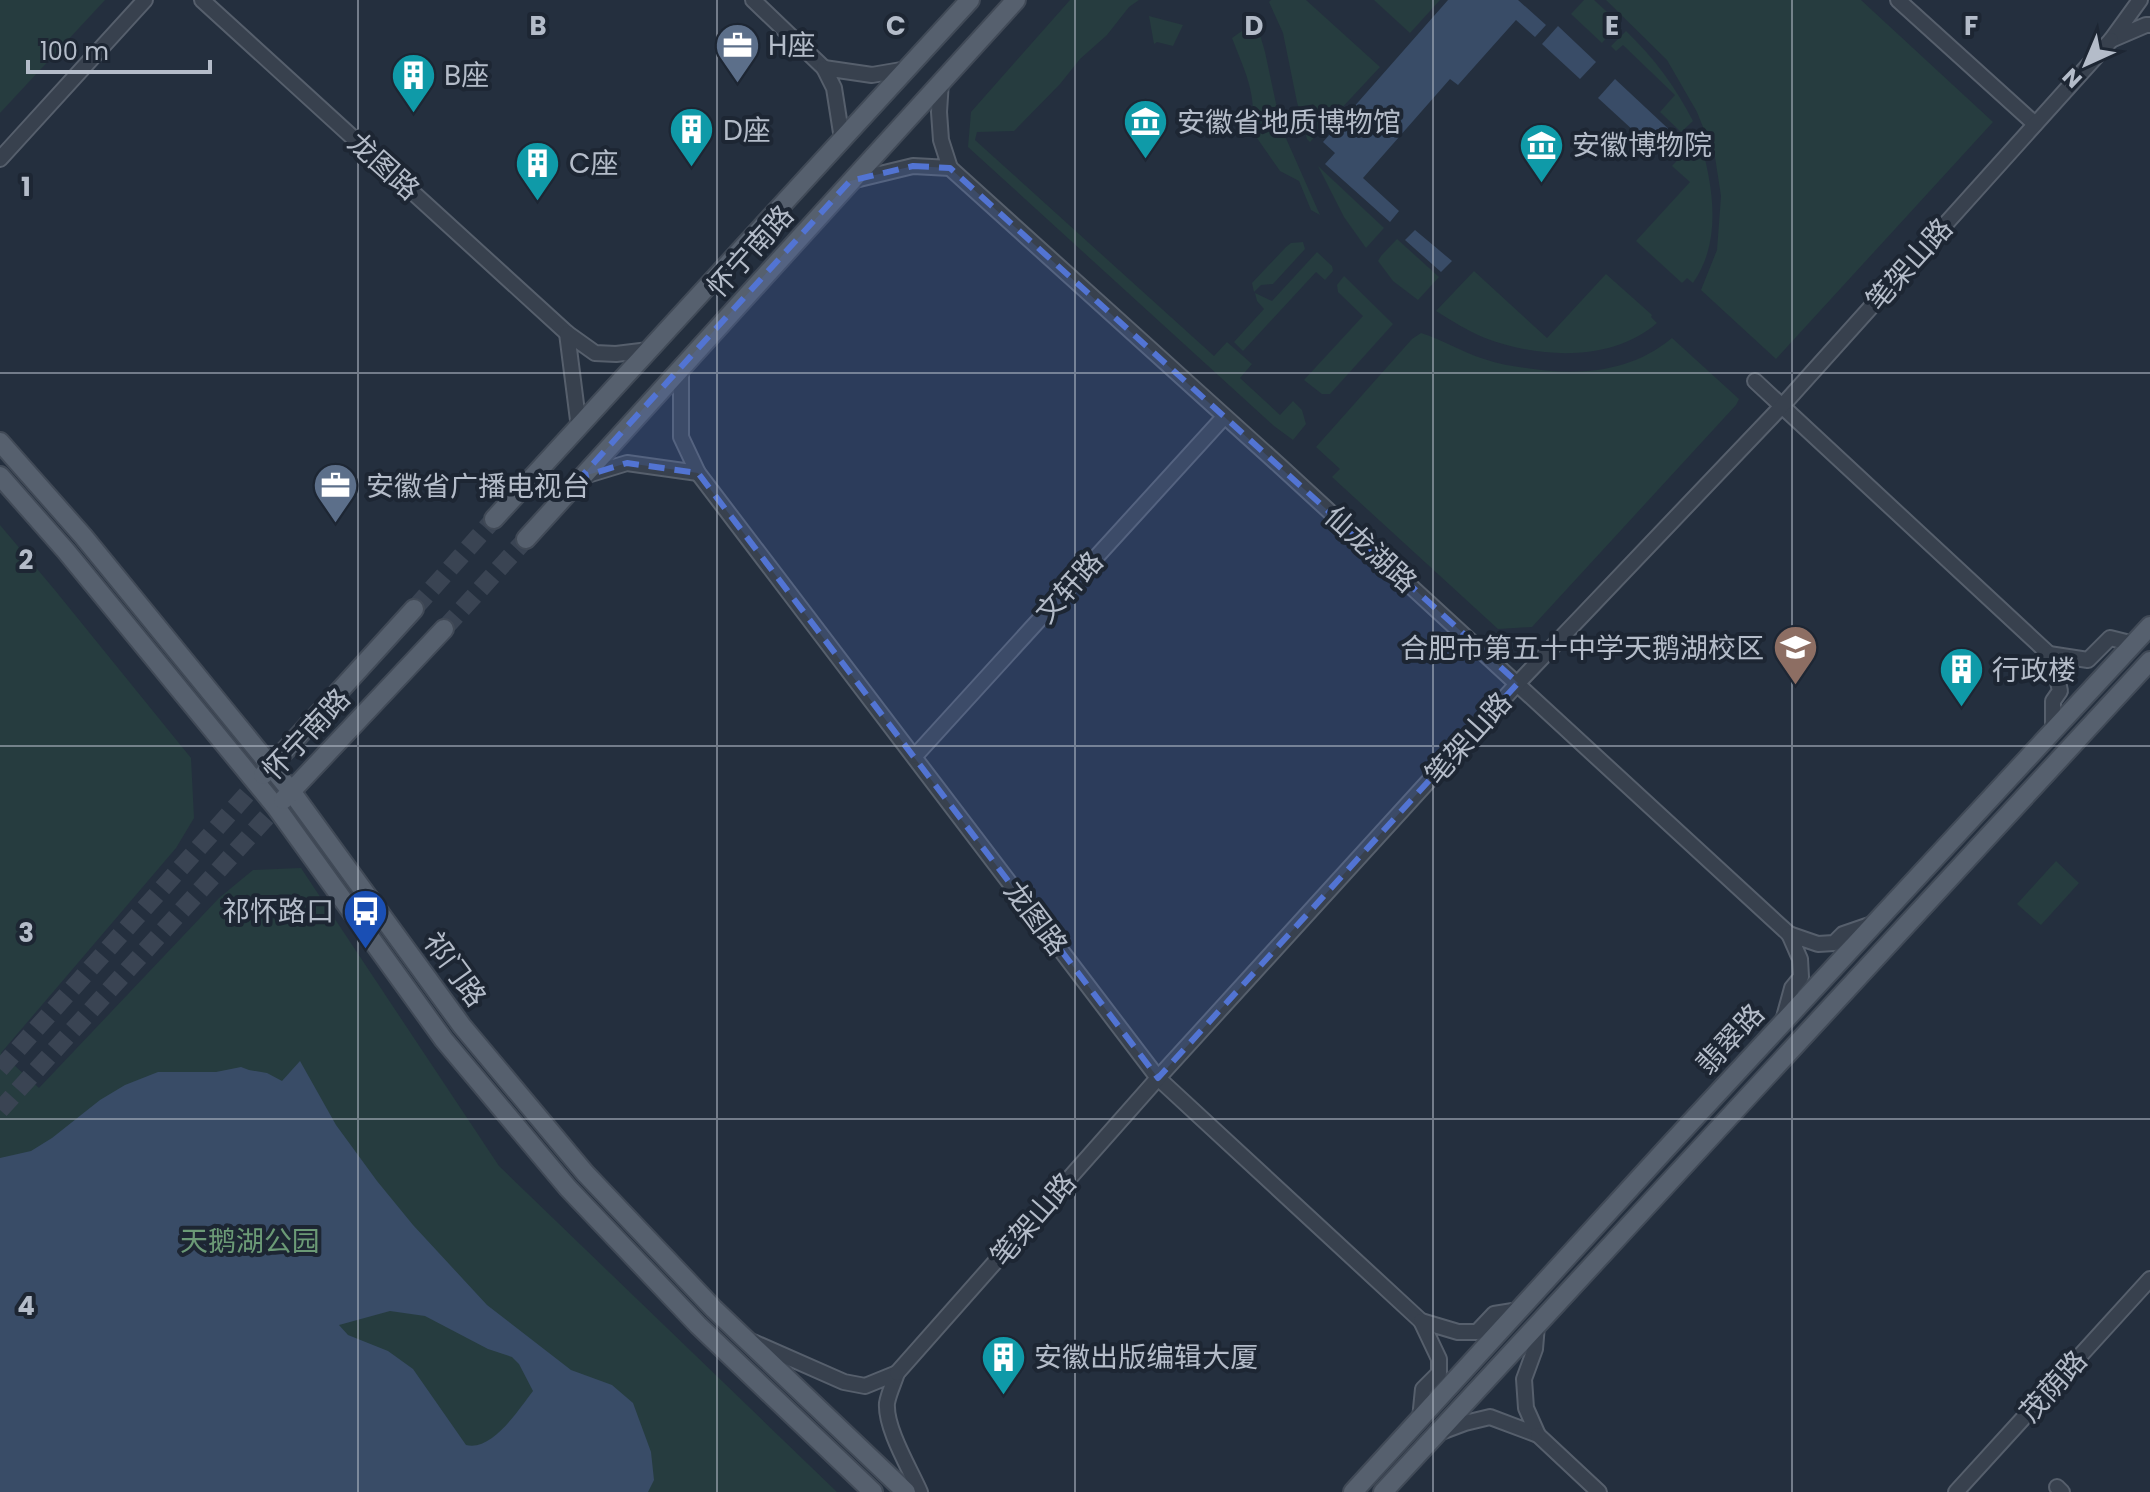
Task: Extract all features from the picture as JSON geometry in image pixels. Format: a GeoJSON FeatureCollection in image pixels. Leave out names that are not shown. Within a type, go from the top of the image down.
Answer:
{"type":"FeatureCollection","features":[{"type":"Feature","properties":{"kind":"main road","name":"怀宁南路"},"geometry":{"type":"LineString","coordinates":[[494,519],[970,0]]}},
{"type":"Feature","properties":{"kind":"main road","name":"怀宁南路"},"geometry":{"type":"LineString","coordinates":[[526,539],[1016,0]]}},
{"type":"Feature","properties":{"kind":"main road","name":"祁门路"},"geometry":{"type":"LineString","coordinates":[[0,442],[83,536],[291,791],[462,1026],[585,1173],[745,1339],[906,1492]]}},
{"type":"Feature","properties":{"kind":"main road","name":"祁门路"},"geometry":{"type":"LineString","coordinates":[[0,476],[66,551],[276,807],[444,1040],[568,1188],[698,1325],[873,1492]]}},
{"type":"Feature","properties":{"kind":"main road","name":"怀宁南路"},"geometry":{"type":"LineString","coordinates":[[256,784],[414,609]]}},
{"type":"Feature","properties":{"kind":"main road","name":"翡翠路"},"geometry":{"type":"LineString","coordinates":[[1353,1492],[2150,626]]}},
{"type":"Feature","properties":{"kind":"main road","name":"怀宁南路"},"geometry":{"type":"LineString","coordinates":[[276,807],[444,629]]}},
{"type":"Feature","properties":{"kind":"main road","name":"翡翠路"},"geometry":{"type":"LineString","coordinates":[[1383,1492],[2150,661]]}},
{"type":"Feature","properties":{"kind":"street"},"geometry":{"type":"LineString","coordinates":[[0,159],[145,0]]}},
{"type":"Feature","properties":{"kind":"street","name":"龙图路"},"geometry":{"type":"LineString","coordinates":[[202,0],[567,333],[595,353],[649,350]]}},
{"type":"Feature","properties":{"kind":"street"},"geometry":{"type":"LineString","coordinates":[[753,0],[824,68],[834,88],[842,139]]}},
{"type":"Feature","properties":{"kind":"street"},"geometry":{"type":"LineString","coordinates":[[1898,0],[2035,124]]}},
{"type":"Feature","properties":{"kind":"street","name":"笔架山路"},"geometry":{"type":"LineString","coordinates":[[897,1373],[1158,1078],[1518,683],[1782,406],[2111,40],[2140,0]]}},
{"type":"Feature","properties":{"kind":"street"},"geometry":{"type":"LineString","coordinates":[[2111,40],[2150,25]]}},
{"type":"Feature","properties":{"kind":"street"},"geometry":{"type":"LineString","coordinates":[[824,68],[872,75],[907,69]]}},
{"type":"Feature","properties":{"kind":"street"},"geometry":{"type":"LineString","coordinates":[[850,181],[913,166],[950,168],[941,140],[941,81]]}},
{"type":"Feature","properties":{"kind":"street","name":"仙龙湖路"},"geometry":{"type":"LineString","coordinates":[[950,168],[1518,683],[1789,934]]}},
{"type":"Feature","properties":{"kind":"street"},"geometry":{"type":"LineString","coordinates":[[567,333],[579,428]]}},
{"type":"Feature","properties":{"kind":"street","name":"龙图路"},"geometry":{"type":"LineString","coordinates":[[681,369],[681,437],[698,473],[1158,1078],[1421,1321]]}},
{"type":"Feature","properties":{"kind":"street"},"geometry":{"type":"LineString","coordinates":[[1755,381],[2049,654],[2060,691],[2053,701],[2053,731]]}},
{"type":"Feature","properties":{"kind":"street","name":"文轩路"},"geometry":{"type":"LineString","coordinates":[[915,756],[1224,417]]}},
{"type":"Feature","properties":{"kind":"street"},"geometry":{"type":"LineString","coordinates":[[581,477],[627,463],[698,473]]}},
{"type":"Feature","properties":{"kind":"street"},"geometry":{"type":"LineString","coordinates":[[2049,654],[2088,660],[2110,638],[2134,644]]}},
{"type":"Feature","properties":{"kind":"street"},"geometry":{"type":"LineString","coordinates":[[1789,934],[1818,944],[1834,943],[1843,934],[1876,923]]}},
{"type":"Feature","properties":{"kind":"street"},"geometry":{"type":"LineString","coordinates":[[1783,1023],[1792,988],[1801,977],[1800,959],[1789,934]]}},
{"type":"Feature","properties":{"kind":"street","name":"茂荫路"},"geometry":{"type":"LineString","coordinates":[[1956,1492],[2150,1279]]}},
{"type":"Feature","properties":{"kind":"street"},"geometry":{"type":"LineString","coordinates":[[1421,1321],[1458,1332],[1477,1332],[1494,1314],[1519,1310]]}},
{"type":"Feature","properties":{"kind":"street"},"geometry":{"type":"LineString","coordinates":[[1420,1419],[1423,1389],[1439,1373],[1439,1359],[1421,1321]]}},
{"type":"Feature","properties":{"kind":"street"},"geometry":{"type":"LineString","coordinates":[[1537,1325],[1535,1349],[1524,1379],[1526,1408],[1538,1435]]}},
{"type":"Feature","properties":{"kind":"street"},"geometry":{"type":"LineString","coordinates":[[745,1339],[844,1382],[865,1386],[897,1373]]}},
{"type":"Feature","properties":{"kind":"street"},"geometry":{"type":"LineString","coordinates":[[897,1373],[887,1407],[891,1427],[920,1492]]}},
{"type":"Feature","properties":{"kind":"street"},"geometry":{"type":"LineString","coordinates":[[1437,1434],[1490,1417],[1538,1435],[1599,1492]]}},
{"type":"Feature","properties":{"kind":"highlighted area"},"geometry":{"type":"Polygon","coordinates":[[[913,166],[950,168],[1518,683],[1158,1078],[698,473],[627,463],[581,477],[850,181],[913,166]]]}},
{"type":"Feature","properties":{"kind":"green space"},"geometry":{"type":"Polygon","coordinates":[[[0,0],[105,0],[0,113],[0,0]]]}},
{"type":"Feature","properties":{"kind":"green space"},"geometry":{"type":"Polygon","coordinates":[[[1070,0],[1139,0],[1129,7],[1107,35],[1080,59],[1014,131],[977,132],[975,140],[1214,356],[1227,342],[1252,364],[1240,378],[1280,415],[1293,401],[1302,410],[1306,424],[1293,440],[968,147],[971,112],[1070,0]]]}},
{"type":"Feature","properties":{"kind":"green space"},"geometry":{"type":"Polygon","coordinates":[[[1306,0],[1380,67],[1310,142],[1297,102],[1283,33],[1269,2],[1306,0]]]}},
{"type":"Feature","properties":{"kind":"green space"},"geometry":{"type":"Polygon","coordinates":[[[1374,0],[1440,0],[1410,33],[1374,0]]]}},
{"type":"Feature","properties":{"kind":"green space"},"geometry":{"type":"Polygon","coordinates":[[[1584,0],[1594,0],[1619,23],[1602,43],[1571,14],[1584,0]]]}},
{"type":"Feature","properties":{"kind":"green space"},"geometry":{"type":"Polygon","coordinates":[[[1606,0],[1861,0],[1993,122],[1776,359],[1701,290],[1717,250],[1721,196],[1715,157],[1697,112],[1667,60],[1606,0]]]}},
{"type":"Feature","properties":{"kind":"green space"},"geometry":{"type":"Polygon","coordinates":[[[1149,16],[1183,25],[1173,46],[1154,44],[1149,16]]]}},
{"type":"Feature","properties":{"kind":"green space"},"geometry":{"type":"Polygon","coordinates":[[[1256,21],[1281,127],[1320,215],[1311,210],[1299,181],[1280,171],[1252,131],[1251,94],[1232,38],[1256,21]]]}},
{"type":"Feature","properties":{"kind":"green space"},"geometry":{"type":"Polygon","coordinates":[[[1626,31],[1663,73],[1686,108],[1693,121],[1681,132],[1660,112],[1675,95],[1623,45],[1616,51],[1611,46],[1626,31]]]}},
{"type":"Feature","properties":{"kind":"green space"},"geometry":{"type":"Polygon","coordinates":[[[1699,137],[1711,193],[1712,230],[1709,249],[1693,283],[1687,278],[1682,283],[1636,241],[1690,182],[1672,166],[1699,137]]]}},
{"type":"Feature","properties":{"kind":"green space"},"geometry":{"type":"Polygon","coordinates":[[[1318,166],[1384,228],[1366,248],[1344,217],[1318,166]]]}},
{"type":"Feature","properties":{"kind":"green space"},"geometry":{"type":"Polygon","coordinates":[[[1397,239],[1439,277],[1418,300],[1393,281],[1378,261],[1397,239]]]}},
{"type":"Feature","properties":{"kind":"green space"},"geometry":{"type":"Polygon","coordinates":[[[1303,242],[1305,249],[1273,284],[1261,285],[1254,292],[1252,283],[1286,247],[1291,243],[1303,242]]]}},
{"type":"Feature","properties":{"kind":"green space"},"geometry":{"type":"Polygon","coordinates":[[[1317,252],[1332,266],[1333,271],[1325,280],[1316,272],[1243,351],[1234,342],[1264,309],[1255,293],[1272,301],[1317,252]]]}},
{"type":"Feature","properties":{"kind":"green space"},"geometry":{"type":"Polygon","coordinates":[[[1474,271],[1547,338],[1606,274],[1657,323],[1639,336],[1596,351],[1551,353],[1506,345],[1472,332],[1436,311],[1474,271]]]}},
{"type":"Feature","properties":{"kind":"green space"},"geometry":{"type":"Polygon","coordinates":[[[1344,276],[1393,324],[1330,394],[1322,394],[1304,380],[1363,316],[1338,292],[1337,285],[1344,276]]]}},
{"type":"Feature","properties":{"kind":"green space"},"geometry":{"type":"Polygon","coordinates":[[[1421,333],[1494,362],[1565,372],[1621,365],[1656,350],[1672,338],[1739,399],[1532,627],[1498,629],[1332,477],[1340,469],[1316,447],[1412,339],[1421,333]]]}},
{"type":"Feature","properties":{"kind":"green space","name":"天鹅湖公园"},"geometry":{"type":"Polygon","coordinates":[[[0,525],[191,758],[194,818],[176,848],[1,1053],[39,1088],[219,898],[253,870],[301,868],[499,1166],[837,1492],[0,1492],[0,525]]]}},
{"type":"Feature","properties":{"kind":"green space"},"geometry":{"type":"Polygon","coordinates":[[[2056,861],[2079,883],[2041,925],[2017,904],[2056,861]]]}},
{"type":"Feature","properties":{"kind":"water"},"geometry":{"type":"Polygon","coordinates":[[[1448,0],[1518,0],[1546,25],[1535,37],[1516,20],[1458,85],[1450,79],[1363,178],[1399,211],[1390,222],[1325,164],[1335,153],[1323,142],[1448,0]]]}},
{"type":"Feature","properties":{"kind":"water"},"geometry":{"type":"Polygon","coordinates":[[[1558,26],[1596,62],[1580,79],[1542,44],[1558,26]]]}},
{"type":"Feature","properties":{"kind":"water"},"geometry":{"type":"Polygon","coordinates":[[[1615,79],[1676,136],[1659,154],[1598,98],[1615,79]]]}},
{"type":"Feature","properties":{"kind":"water"},"geometry":{"type":"Polygon","coordinates":[[[1415,230],[1452,261],[1441,272],[1405,240],[1415,230]]]}},
{"type":"Feature","properties":{"kind":"water"},"geometry":{"type":"Polygon","coordinates":[[[300,1061],[336,1125],[377,1181],[487,1305],[571,1370],[612,1385],[633,1403],[651,1452],[654,1480],[648,1492],[0,1492],[0,1158],[31,1151],[100,1100],[125,1085],[158,1072],[216,1072],[241,1067],[267,1073],[282,1081],[300,1061]],[[390,1311],[339,1325],[348,1335],[388,1351],[413,1369],[466,1445],[485,1442],[513,1418],[533,1391],[512,1357],[488,1349],[425,1316],[390,1311]]]}},
{"type":"Feature","properties":{"kind":"tunnel"},"geometry":{"type":"LineString","coordinates":[[414,609],[494,519]]}},
{"type":"Feature","properties":{"kind":"tunnel"},"geometry":{"type":"LineString","coordinates":[[444,629],[526,539]]}},
{"type":"Feature","properties":{"kind":"tunnel"},"geometry":{"type":"LineString","coordinates":[[0,1069],[256,784]]}},
{"type":"Feature","properties":{"kind":"tunnel"},"geometry":{"type":"LineString","coordinates":[[0,1110],[276,807]]}},
{"type":"Feature","properties":{"kind":"place","name":"H座"},"geometry":{"type":"Point","coordinates":[737,84]}},
{"type":"Feature","properties":{"kind":"place","name":"B座"},"geometry":{"type":"Point","coordinates":[413,114]}},
{"type":"Feature","properties":{"kind":"place","name":"安徽省地质博物馆"},"geometry":{"type":"Point","coordinates":[1146,161]}},
{"type":"Feature","properties":{"kind":"place","name":"D座"},"geometry":{"type":"Point","coordinates":[692,169]}},
{"type":"Feature","properties":{"kind":"place","name":"安徽博物院"},"geometry":{"type":"Point","coordinates":[1541,184]}},
{"type":"Feature","properties":{"kind":"place","name":"C座"},"geometry":{"type":"Point","coordinates":[538,202]}},
{"type":"Feature","properties":{"kind":"place","name":"安徽省广播电视台"},"geometry":{"type":"Point","coordinates":[335,525]}},
{"type":"Feature","properties":{"kind":"place","name":"合肥市第五十中学天鹅湖校区"},"geometry":{"type":"Point","coordinates":[1795,687]}},
{"type":"Feature","properties":{"kind":"place","name":"行政楼"},"geometry":{"type":"Point","coordinates":[1961,709]}},
{"type":"Feature","properties":{"kind":"place","name":"祁怀路口"},"geometry":{"type":"Point","coordinates":[365,950]}},
{"type":"Feature","properties":{"kind":"place","name":"安徽出版编辑大厦"},"geometry":{"type":"Point","coordinates":[1003,1396]}}]}
